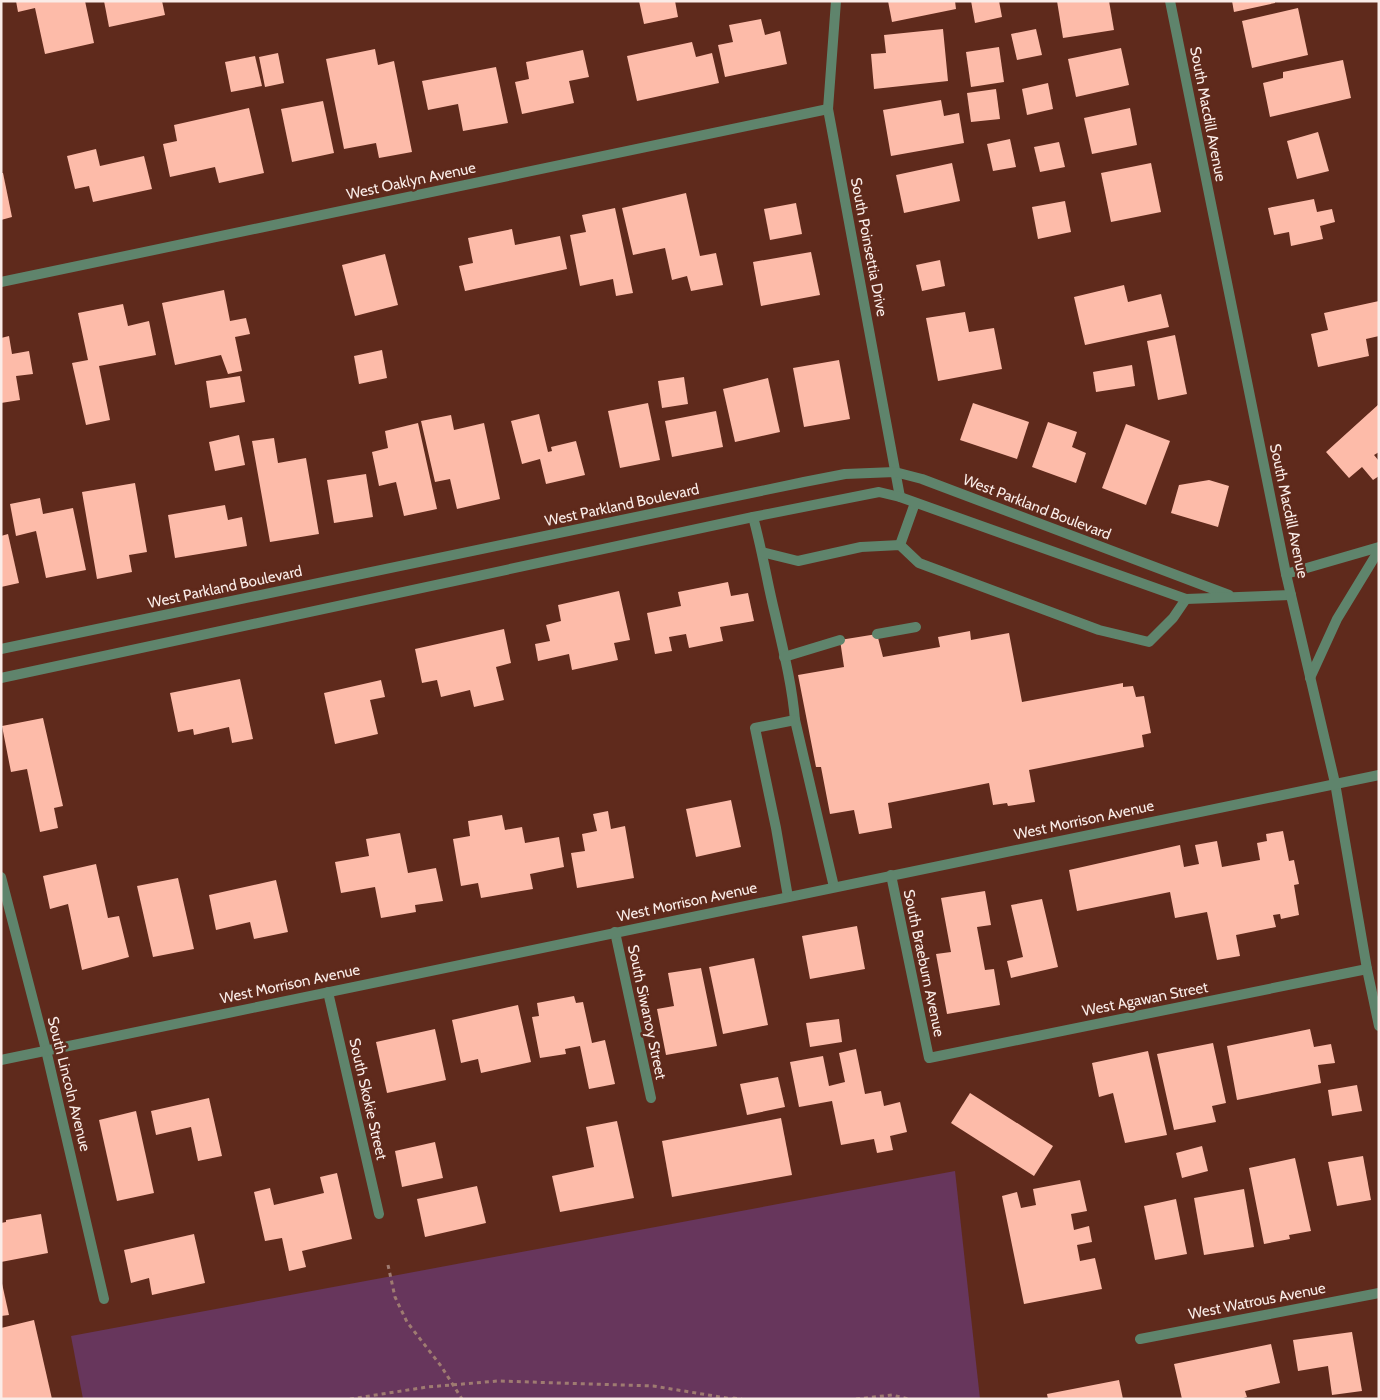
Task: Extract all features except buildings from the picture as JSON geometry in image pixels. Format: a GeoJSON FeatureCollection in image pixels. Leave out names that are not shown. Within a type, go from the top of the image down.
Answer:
{"type":"FeatureCollection","features":[{"type":"Feature","properties":{"kind":"street","name":"South Poinsettia Drive"},"geometry":{"type":"LineString","coordinates":[[836,1],[828,109],[900,497]]}},
{"type":"Feature","properties":{"kind":"street","name":"South Macdill Avenue"},"geometry":{"type":"LineString","coordinates":[[1170,1],[1286,574],[1335,783],[1367,969],[1379,1026]]}},
{"type":"Feature","properties":{"kind":"street","name":"West Oaklyn Avenue"},"geometry":{"type":"LineString","coordinates":[[1,282],[828,109]]}},
{"type":"Feature","properties":{"kind":"street","name":"West Parkland Boulevard"},"geometry":{"type":"LineString","coordinates":[[1,649],[845,474],[895,472],[922,479],[1234,597]]}},
{"type":"Feature","properties":{"kind":"street","name":"West Parkland Boulevard"},"geometry":{"type":"LineString","coordinates":[[1,678],[753,516],[878,492],[900,497],[1186,599],[1291,595]]}},
{"type":"Feature","properties":{"kind":"street"},"geometry":{"type":"LineString","coordinates":[[900,545],[915,503]]}},
{"type":"Feature","properties":{"kind":"street"},"geometry":{"type":"LineString","coordinates":[[753,516],[794,703],[795,720],[834,887]]}},
{"type":"Feature","properties":{"kind":"street"},"geometry":{"type":"LineString","coordinates":[[762,552],[798,561],[860,547],[900,545],[919,563],[1100,630],[1149,642],[1173,618],[1186,599]]}},
{"type":"Feature","properties":{"kind":"street"},"geometry":{"type":"LineString","coordinates":[[1286,574],[1379,549]]}},
{"type":"Feature","properties":{"kind":"street"},"geometry":{"type":"LineString","coordinates":[[1310,678],[1337,619],[1379,549]]}},
{"type":"Feature","properties":{"kind":"street"},"geometry":{"type":"LineString","coordinates":[[877,634],[916,626]]}},
{"type":"Feature","properties":{"kind":"street"},"geometry":{"type":"LineString","coordinates":[[784,657],[840,640]]}},
{"type":"Feature","properties":{"kind":"street"},"geometry":{"type":"LineString","coordinates":[[788,897],[755,728],[795,720]]}},
{"type":"Feature","properties":{"kind":"street","name":"West Morrison Avenue"},"geometry":{"type":"LineString","coordinates":[[1,1060],[1379,774]]}},
{"type":"Feature","properties":{"kind":"street","name":"South Braeburn Avenue"},"geometry":{"type":"LineString","coordinates":[[891,875],[929,1058]]}},
{"type":"Feature","properties":{"kind":"street","name":"South Lincoln Avenue"},"geometry":{"type":"LineString","coordinates":[[1,877],[46,1050],[104,1299]]}},
{"type":"Feature","properties":{"kind":"street","name":"South Siwanoy Street"},"geometry":{"type":"LineString","coordinates":[[614,932],[651,1098]]}},
{"type":"Feature","properties":{"kind":"street","name":"West Agawan Street"},"geometry":{"type":"LineString","coordinates":[[929,1058],[1367,969]]}},
{"type":"Feature","properties":{"kind":"street","name":"South Skokie Street"},"geometry":{"type":"LineString","coordinates":[[328,992],[378,1214]]}},
{"type":"Feature","properties":{"kind":"street","name":"West Watrous Avenue"},"geometry":{"type":"LineString","coordinates":[[1140,1339],[1379,1293]]}},
{"type":"Feature","properties":{"kind":"path"},"geometry":{"type":"LineString","coordinates":[[388,1265],[395,1298],[408,1322],[462,1399]]}},
{"type":"Feature","properties":{"kind":"path"},"geometry":{"type":"LineString","coordinates":[[350,1399],[427,1387],[498,1381],[653,1386],[742,1399]]}},
{"type":"Feature","properties":{"kind":"path"},"geometry":{"type":"LineString","coordinates":[[856,1399],[892,1395],[909,1399]]}},
{"type":"Feature","properties":{"kind":"shaded area"},"geometry":{"type":"Polygon","coordinates":[[[955,1171],[980,1399],[83,1399],[71,1336],[955,1171]]]}}]}
